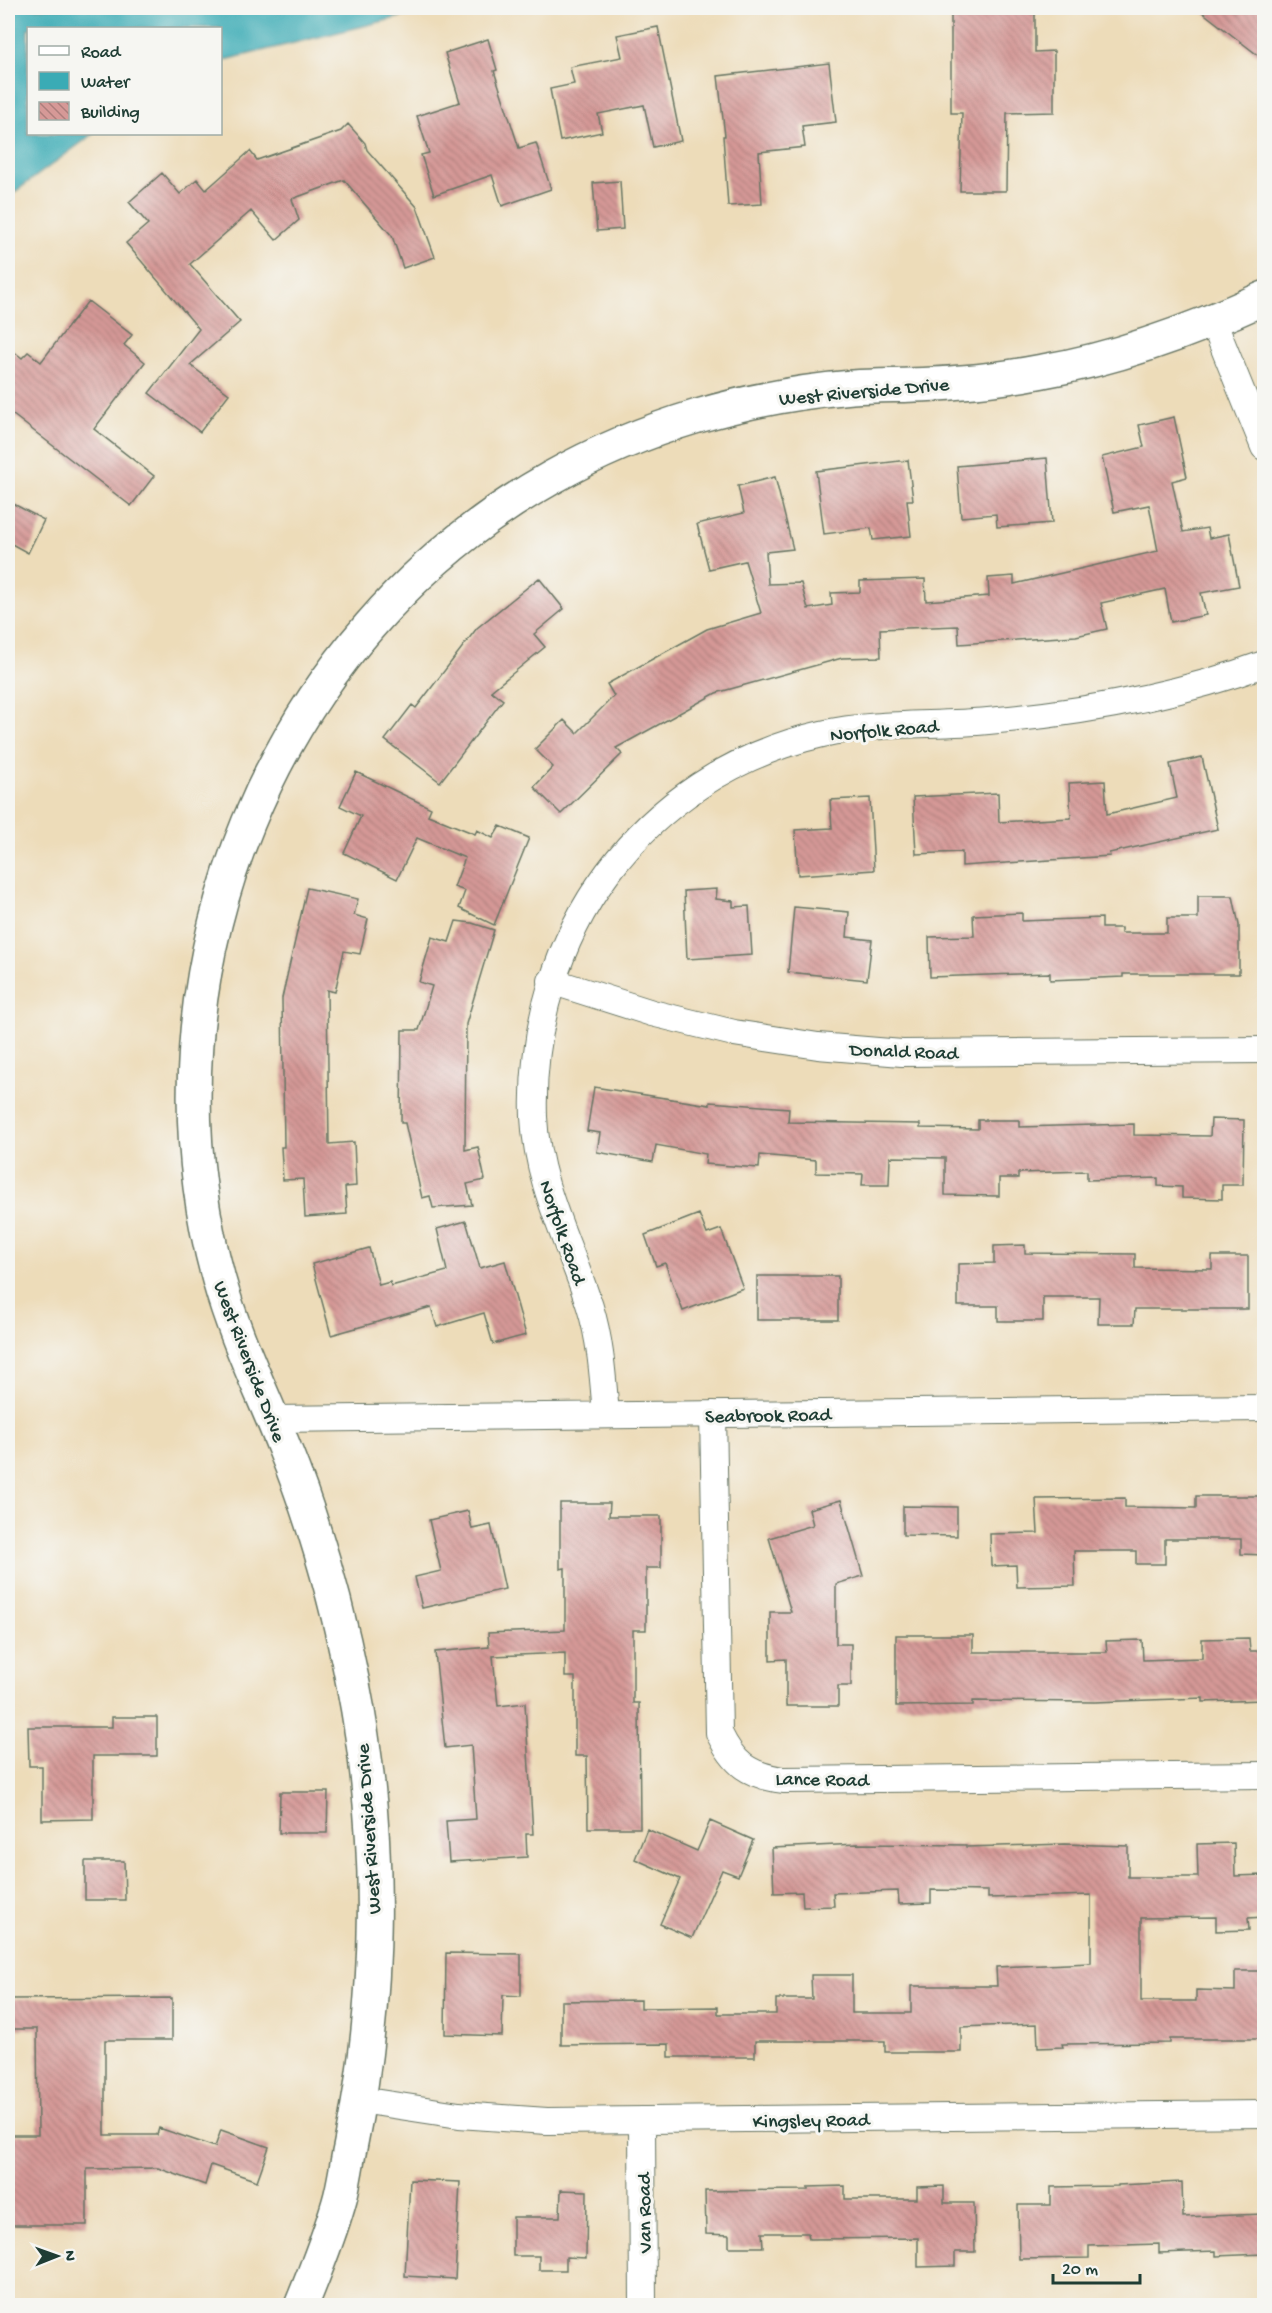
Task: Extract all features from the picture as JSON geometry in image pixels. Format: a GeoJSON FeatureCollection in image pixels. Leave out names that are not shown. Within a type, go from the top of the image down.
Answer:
{"type":"FeatureCollection","features":[{"type":"Feature","properties":{"kind":"street","name":"West Riverside Drive"},"geometry":{"type":"LineString","coordinates":[[301,2306],[339,2203],[360,2100],[372,1988],[374,1907],[367,1781],[354,1689],[334,1600],[308,1512],[235,1330],[219,1281],[207,1230],[194,1127],[197,1023],[209,946],[238,846],[269,774],[308,707],[335,669],[371,624],[416,579],[468,534],[508,504],[553,477],[623,442],[696,416],[779,397],[849,388],[960,383],[1046,371],[1103,358],[1186,332],[1264,298]]}},
{"type":"Feature","properties":{"kind":"street"},"geometry":{"type":"LineString","coordinates":[[1213,321],[1264,447]]}},
{"type":"Feature","properties":{"kind":"street","name":"Norfolk Road"},"geometry":{"type":"LineString","coordinates":[[606,1415],[602,1362],[591,1311],[556,1218],[542,1170],[534,1121],[534,1071],[541,1021],[551,981],[565,944],[588,900],[614,864],[648,827],[686,795],[729,768],[774,748],[822,734],[871,727],[988,721],[1077,710],[1167,693],[1264,664]]}},
{"type":"Feature","properties":{"kind":"street","name":"Donald Road"},"geometry":{"type":"LineString","coordinates":[[551,981],[652,1013],[734,1033],[818,1046],[902,1053],[1264,1050]]}},
{"type":"Feature","properties":{"kind":"street","name":"Seabrook Road"},"geometry":{"type":"LineString","coordinates":[[272,1419],[1264,1408]]}},
{"type":"Feature","properties":{"kind":"street","name":"Lance Road"},"geometry":{"type":"LineString","coordinates":[[713,1414],[719,1732],[728,1752],[743,1767],[762,1777],[783,1780],[1264,1775]]}},
{"type":"Feature","properties":{"kind":"street","name":"Kingsley Road"},"geometry":{"type":"LineString","coordinates":[[360,2100],[459,2115],[547,2121],[1264,2114]]}},
{"type":"Feature","properties":{"kind":"street","name":"Van Road"},"geometry":{"type":"LineString","coordinates":[[642,2121],[643,2306]]}},
{"type":"Feature","properties":{"kind":"water"},"geometry":{"type":"Polygon","coordinates":[[[8,8],[437,8],[222,61],[222,27],[27,27],[27,135],[92,135],[8,197],[8,8]]]}},
{"type":"Feature","properties":{"kind":"building"},"geometry":{"type":"Polygon","coordinates":[[[951,8],[1035,8],[1035,52],[1054,51],[1054,112],[1007,113],[1006,191],[960,191],[962,113],[951,113],[951,8]]]}},
{"type":"Feature","properties":{"kind":"building"},"geometry":{"type":"Polygon","coordinates":[[[1197,8],[1264,8],[1264,60],[1197,8]]]}},
{"type":"Feature","properties":{"kind":"building"},"geometry":{"type":"Polygon","coordinates":[[[658,27],[681,141],[653,147],[644,105],[598,114],[602,132],[560,141],[550,89],[574,84],[570,67],[622,57],[617,35],[658,27]]]}},
{"type":"Feature","properties":{"kind":"building"},"geometry":{"type":"Polygon","coordinates":[[[488,39],[497,70],[494,71],[519,148],[536,143],[551,189],[502,206],[492,175],[434,195],[421,155],[429,153],[417,116],[460,102],[445,53],[488,39]]]}},
{"type":"Feature","properties":{"kind":"building"},"geometry":{"type":"Polygon","coordinates":[[[829,63],[836,122],[802,126],[805,147],[759,152],[762,204],[728,206],[723,136],[725,136],[718,76],[829,63]]]}},
{"type":"Feature","properties":{"kind":"building"},"geometry":{"type":"Polygon","coordinates":[[[348,124],[365,143],[367,150],[417,207],[435,257],[403,268],[392,236],[344,180],[292,199],[299,220],[276,240],[251,211],[190,264],[240,322],[190,365],[229,394],[200,432],[149,393],[199,329],[126,243],[148,224],[129,202],[162,173],[180,194],[197,179],[206,190],[250,151],[257,160],[341,131],[348,124]]]}},
{"type":"Feature","properties":{"kind":"building"},"geometry":{"type":"Polygon","coordinates":[[[620,181],[623,229],[597,231],[593,183],[620,181]]]}},
{"type":"Feature","properties":{"kind":"building"},"geometry":{"type":"Polygon","coordinates":[[[88,301],[132,335],[124,345],[145,362],[94,429],[154,476],[131,506],[8,411],[8,347],[22,358],[28,352],[41,362],[88,301]]]}},
{"type":"Feature","properties":{"kind":"building"},"geometry":{"type":"Polygon","coordinates":[[[1174,417],[1187,477],[1172,481],[1183,532],[1207,528],[1209,538],[1229,534],[1239,586],[1201,593],[1206,615],[1171,622],[1165,589],[1101,603],[1107,629],[1076,636],[959,644],[958,626],[880,629],[881,657],[842,658],[716,693],[616,748],[622,754],[561,814],[534,787],[553,767],[535,749],[564,720],[577,733],[614,696],[607,684],[707,629],[761,613],[745,561],[709,569],[697,524],[744,513],[738,486],[775,477],[793,549],[766,552],[768,584],[801,583],[808,609],[832,605],[831,593],[860,592],[860,581],[925,579],[926,601],[989,596],[988,578],[1014,576],[1014,584],[1158,551],[1149,505],[1114,512],[1102,457],[1144,447],[1139,425],[1174,417]]]}},
{"type":"Feature","properties":{"kind":"building"},"geometry":{"type":"Polygon","coordinates":[[[1047,458],[1052,523],[997,527],[996,514],[961,517],[957,466],[1047,458]]]}},
{"type":"Feature","properties":{"kind":"building"},"geometry":{"type":"Polygon","coordinates":[[[908,460],[913,500],[907,500],[911,536],[873,540],[871,528],[824,534],[816,471],[908,460]]]}},
{"type":"Feature","properties":{"kind":"building"},"geometry":{"type":"Polygon","coordinates":[[[8,501],[44,520],[28,553],[8,542],[8,501]]]}},
{"type":"Feature","properties":{"kind":"building"},"geometry":{"type":"Polygon","coordinates":[[[539,578],[564,609],[534,634],[545,647],[491,691],[503,700],[440,782],[385,740],[412,705],[416,708],[477,628],[539,578]]]}},
{"type":"Feature","properties":{"kind":"building"},"geometry":{"type":"Polygon","coordinates":[[[1202,757],[1218,829],[1109,853],[1110,856],[962,866],[962,852],[916,854],[913,797],[998,793],[999,822],[1071,818],[1069,783],[1105,781],[1107,814],[1177,798],[1170,764],[1202,757]]]}},
{"type":"Feature","properties":{"kind":"building"},"geometry":{"type":"Polygon","coordinates":[[[356,772],[431,808],[428,815],[475,834],[477,830],[493,838],[500,826],[529,838],[494,925],[459,908],[465,891],[454,887],[465,858],[417,838],[397,879],[344,853],[361,816],[340,806],[356,772]]]}},
{"type":"Feature","properties":{"kind":"building"},"geometry":{"type":"Polygon","coordinates":[[[870,798],[874,870],[798,875],[795,830],[832,828],[830,800],[870,798]]]}},
{"type":"Feature","properties":{"kind":"building"},"geometry":{"type":"Polygon","coordinates":[[[307,888],[358,899],[354,915],[368,919],[360,954],[344,951],[335,992],[327,990],[329,1144],[354,1142],[356,1186],[345,1187],[347,1214],[305,1217],[303,1179],[283,1180],[281,1147],[284,1147],[282,998],[307,888]]]}},
{"type":"Feature","properties":{"kind":"building"},"geometry":{"type":"Polygon","coordinates":[[[717,889],[716,899],[733,901],[733,907],[749,906],[752,955],[687,959],[684,891],[717,889]]]}},
{"type":"Feature","properties":{"kind":"building"},"geometry":{"type":"Polygon","coordinates":[[[1198,896],[1233,896],[1239,925],[1239,974],[1123,974],[1123,977],[1050,980],[1050,973],[930,977],[929,937],[974,936],[973,915],[1022,913],[1022,921],[1102,918],[1102,928],[1121,928],[1121,933],[1167,933],[1167,918],[1198,918],[1198,896]]]}},
{"type":"Feature","properties":{"kind":"building"},"geometry":{"type":"Polygon","coordinates":[[[794,907],[849,912],[847,937],[872,940],[867,980],[788,972],[794,907]]]}},
{"type":"Feature","properties":{"kind":"building"},"geometry":{"type":"Polygon","coordinates":[[[456,921],[494,930],[466,1024],[465,1150],[478,1147],[485,1180],[467,1184],[472,1205],[433,1208],[430,1196],[422,1198],[405,1123],[401,1123],[402,1030],[419,1030],[432,986],[419,982],[432,937],[449,942],[456,921]]]}},
{"type":"Feature","properties":{"kind":"building"},"geometry":{"type":"Polygon","coordinates":[[[594,1087],[710,1105],[710,1102],[789,1108],[788,1122],[920,1124],[920,1128],[978,1129],[978,1120],[1019,1120],[1019,1127],[1134,1124],[1134,1135],[1210,1136],[1211,1119],[1244,1120],[1243,1185],[1222,1185],[1222,1199],[1182,1198],[1182,1187],[1158,1186],[1158,1178],[1087,1180],[1087,1171],[1018,1173],[1018,1178],[999,1178],[999,1196],[945,1195],[945,1158],[890,1157],[889,1185],[862,1185],[863,1174],[816,1173],[816,1160],[760,1155],[759,1168],[705,1164],[706,1154],[656,1145],[653,1162],[597,1152],[600,1133],[587,1131],[594,1087]]]}},
{"type":"Feature","properties":{"kind":"building"},"geometry":{"type":"Polygon","coordinates":[[[699,1214],[707,1234],[721,1229],[743,1288],[683,1311],[665,1263],[656,1266],[645,1235],[699,1214]]]}},
{"type":"Feature","properties":{"kind":"building"},"geometry":{"type":"Polygon","coordinates":[[[466,1221],[480,1268],[505,1261],[526,1335],[493,1344],[484,1313],[437,1327],[431,1307],[331,1335],[312,1264],[369,1248],[379,1285],[390,1282],[391,1286],[447,1271],[437,1229],[466,1221]]]}},
{"type":"Feature","properties":{"kind":"building"},"geometry":{"type":"Polygon","coordinates":[[[1025,1245],[1025,1253],[1135,1254],[1135,1268],[1212,1269],[1212,1256],[1248,1256],[1248,1309],[1135,1309],[1134,1324],[1098,1324],[1099,1297],[1043,1297],[1043,1321],[998,1321],[998,1306],[958,1306],[958,1264],[994,1263],[994,1246],[1025,1245]]]}},
{"type":"Feature","properties":{"kind":"building"},"geometry":{"type":"Polygon","coordinates":[[[757,1276],[838,1276],[838,1320],[757,1320],[757,1276]]]}},
{"type":"Feature","properties":{"kind":"building"},"geometry":{"type":"Polygon","coordinates":[[[1196,1496],[1264,1496],[1264,1555],[1241,1554],[1241,1539],[1165,1539],[1165,1564],[1136,1564],[1136,1551],[1074,1551],[1075,1586],[1017,1587],[1016,1565],[991,1566],[990,1534],[1038,1533],[1036,1499],[1125,1498],[1125,1507],[1196,1508],[1196,1496]]]}},
{"type":"Feature","properties":{"kind":"building"},"geometry":{"type":"Polygon","coordinates":[[[841,1500],[863,1576],[836,1584],[836,1644],[851,1644],[851,1686],[838,1686],[838,1706],[786,1706],[786,1659],[770,1660],[770,1612],[791,1612],[769,1538],[813,1525],[809,1509],[841,1500]]]}},
{"type":"Feature","properties":{"kind":"building"},"geometry":{"type":"Polygon","coordinates":[[[560,1503],[610,1503],[609,1516],[661,1516],[661,1568],[646,1568],[646,1630],[633,1630],[633,1703],[639,1703],[640,1828],[588,1828],[587,1756],[575,1756],[575,1677],[565,1677],[565,1653],[493,1656],[498,1706],[525,1703],[533,1834],[526,1834],[527,1857],[449,1862],[446,1821],[476,1819],[471,1745],[445,1748],[435,1652],[489,1647],[488,1633],[565,1630],[565,1568],[560,1569],[560,1503]]]}},
{"type":"Feature","properties":{"kind":"building"},"geometry":{"type":"Polygon","coordinates":[[[903,1506],[957,1507],[957,1536],[903,1535],[903,1506]]]}},
{"type":"Feature","properties":{"kind":"building"},"geometry":{"type":"Polygon","coordinates":[[[468,1511],[472,1529],[491,1525],[505,1589],[422,1608],[415,1577],[441,1571],[429,1520],[468,1511]]]}},
{"type":"Feature","properties":{"kind":"building"},"geometry":{"type":"Polygon","coordinates":[[[896,1635],[973,1635],[973,1652],[1107,1652],[1106,1641],[1142,1640],[1143,1660],[1202,1658],[1202,1639],[1249,1638],[1250,1651],[1264,1651],[1264,1700],[1203,1702],[1203,1698],[1095,1702],[973,1701],[973,1705],[896,1706],[896,1635]]]}},
{"type":"Feature","properties":{"kind":"building"},"geometry":{"type":"Polygon","coordinates":[[[112,1717],[157,1717],[157,1756],[93,1756],[93,1819],[42,1820],[42,1766],[29,1766],[28,1727],[112,1727],[112,1717]]]}},
{"type":"Feature","properties":{"kind":"building"},"geometry":{"type":"Polygon","coordinates":[[[280,1792],[328,1792],[327,1833],[279,1833],[280,1792]]]}},
{"type":"Feature","properties":{"kind":"building"},"geometry":{"type":"Polygon","coordinates":[[[710,1821],[753,1840],[738,1876],[722,1870],[692,1938],[660,1924],[680,1879],[635,1859],[647,1829],[697,1851],[710,1821]]]}},
{"type":"Feature","properties":{"kind":"building"},"geometry":{"type":"Polygon","coordinates":[[[1234,1843],[1235,1876],[1264,1875],[1264,1917],[1248,1918],[1249,1930],[1216,1931],[1216,1917],[1141,1918],[1141,2001],[1196,2001],[1196,1990],[1235,1991],[1235,1971],[1264,1971],[1264,2039],[1170,2039],[1170,2043],[1062,2044],[1063,2047],[1038,2048],[1037,2024],[961,2027],[961,2052],[885,2052],[885,2041],[755,2041],[755,2057],[669,2057],[669,2044],[561,2045],[561,2001],[641,2000],[641,2008],[718,2007],[718,2014],[776,2014],[776,1999],[812,1999],[811,1975],[852,1975],[852,2013],[911,2013],[911,1986],[997,1986],[996,1967],[1091,1963],[1091,1895],[988,1898],[988,1891],[931,1890],[931,1903],[899,1904],[898,1891],[833,1893],[834,1906],[803,1907],[802,1892],[774,1893],[772,1848],[858,1844],[966,1845],[966,1847],[1064,1844],[1128,1846],[1128,1877],[1198,1877],[1197,1844],[1234,1843]]]}},
{"type":"Feature","properties":{"kind":"building"},"geometry":{"type":"Polygon","coordinates":[[[85,1861],[124,1861],[125,1900],[85,1900],[85,1861]]]}},
{"type":"Feature","properties":{"kind":"building"},"geometry":{"type":"Polygon","coordinates":[[[446,1953],[521,1954],[521,1996],[503,1995],[502,2036],[445,2034],[446,1953]]]}},
{"type":"Feature","properties":{"kind":"building"},"geometry":{"type":"Polygon","coordinates":[[[172,1998],[172,2040],[105,2040],[105,2135],[157,2135],[159,2128],[215,2147],[221,2130],[269,2147],[257,2181],[211,2165],[205,2185],[158,2168],[87,2169],[87,2225],[8,2225],[8,2135],[38,2135],[37,2029],[8,2029],[8,1999],[172,1998]]]}},
{"type":"Feature","properties":{"kind":"building"},"geometry":{"type":"Polygon","coordinates":[[[410,2180],[460,2182],[455,2279],[405,2276],[410,2180]]]}},
{"type":"Feature","properties":{"kind":"building"},"geometry":{"type":"Polygon","coordinates":[[[1182,2182],[1183,2217],[1264,2214],[1264,2254],[1216,2256],[1216,2251],[1159,2253],[1159,2244],[1089,2246],[1089,2258],[1019,2259],[1018,2205],[1051,2205],[1051,2187],[1182,2182]]]}},
{"type":"Feature","properties":{"kind":"building"},"geometry":{"type":"Polygon","coordinates":[[[845,2186],[845,2199],[917,2199],[917,2187],[944,2186],[944,2203],[974,2203],[975,2252],[955,2252],[955,2266],[918,2267],[918,2238],[809,2239],[808,2233],[762,2233],[763,2247],[729,2247],[729,2235],[706,2234],[705,2191],[808,2190],[808,2187],[845,2186]]]}},
{"type":"Feature","properties":{"kind":"building"},"geometry":{"type":"Polygon","coordinates":[[[561,2190],[587,2191],[586,2258],[566,2257],[566,2270],[539,2270],[539,2256],[513,2256],[513,2217],[560,2217],[561,2190]]]}}]}
